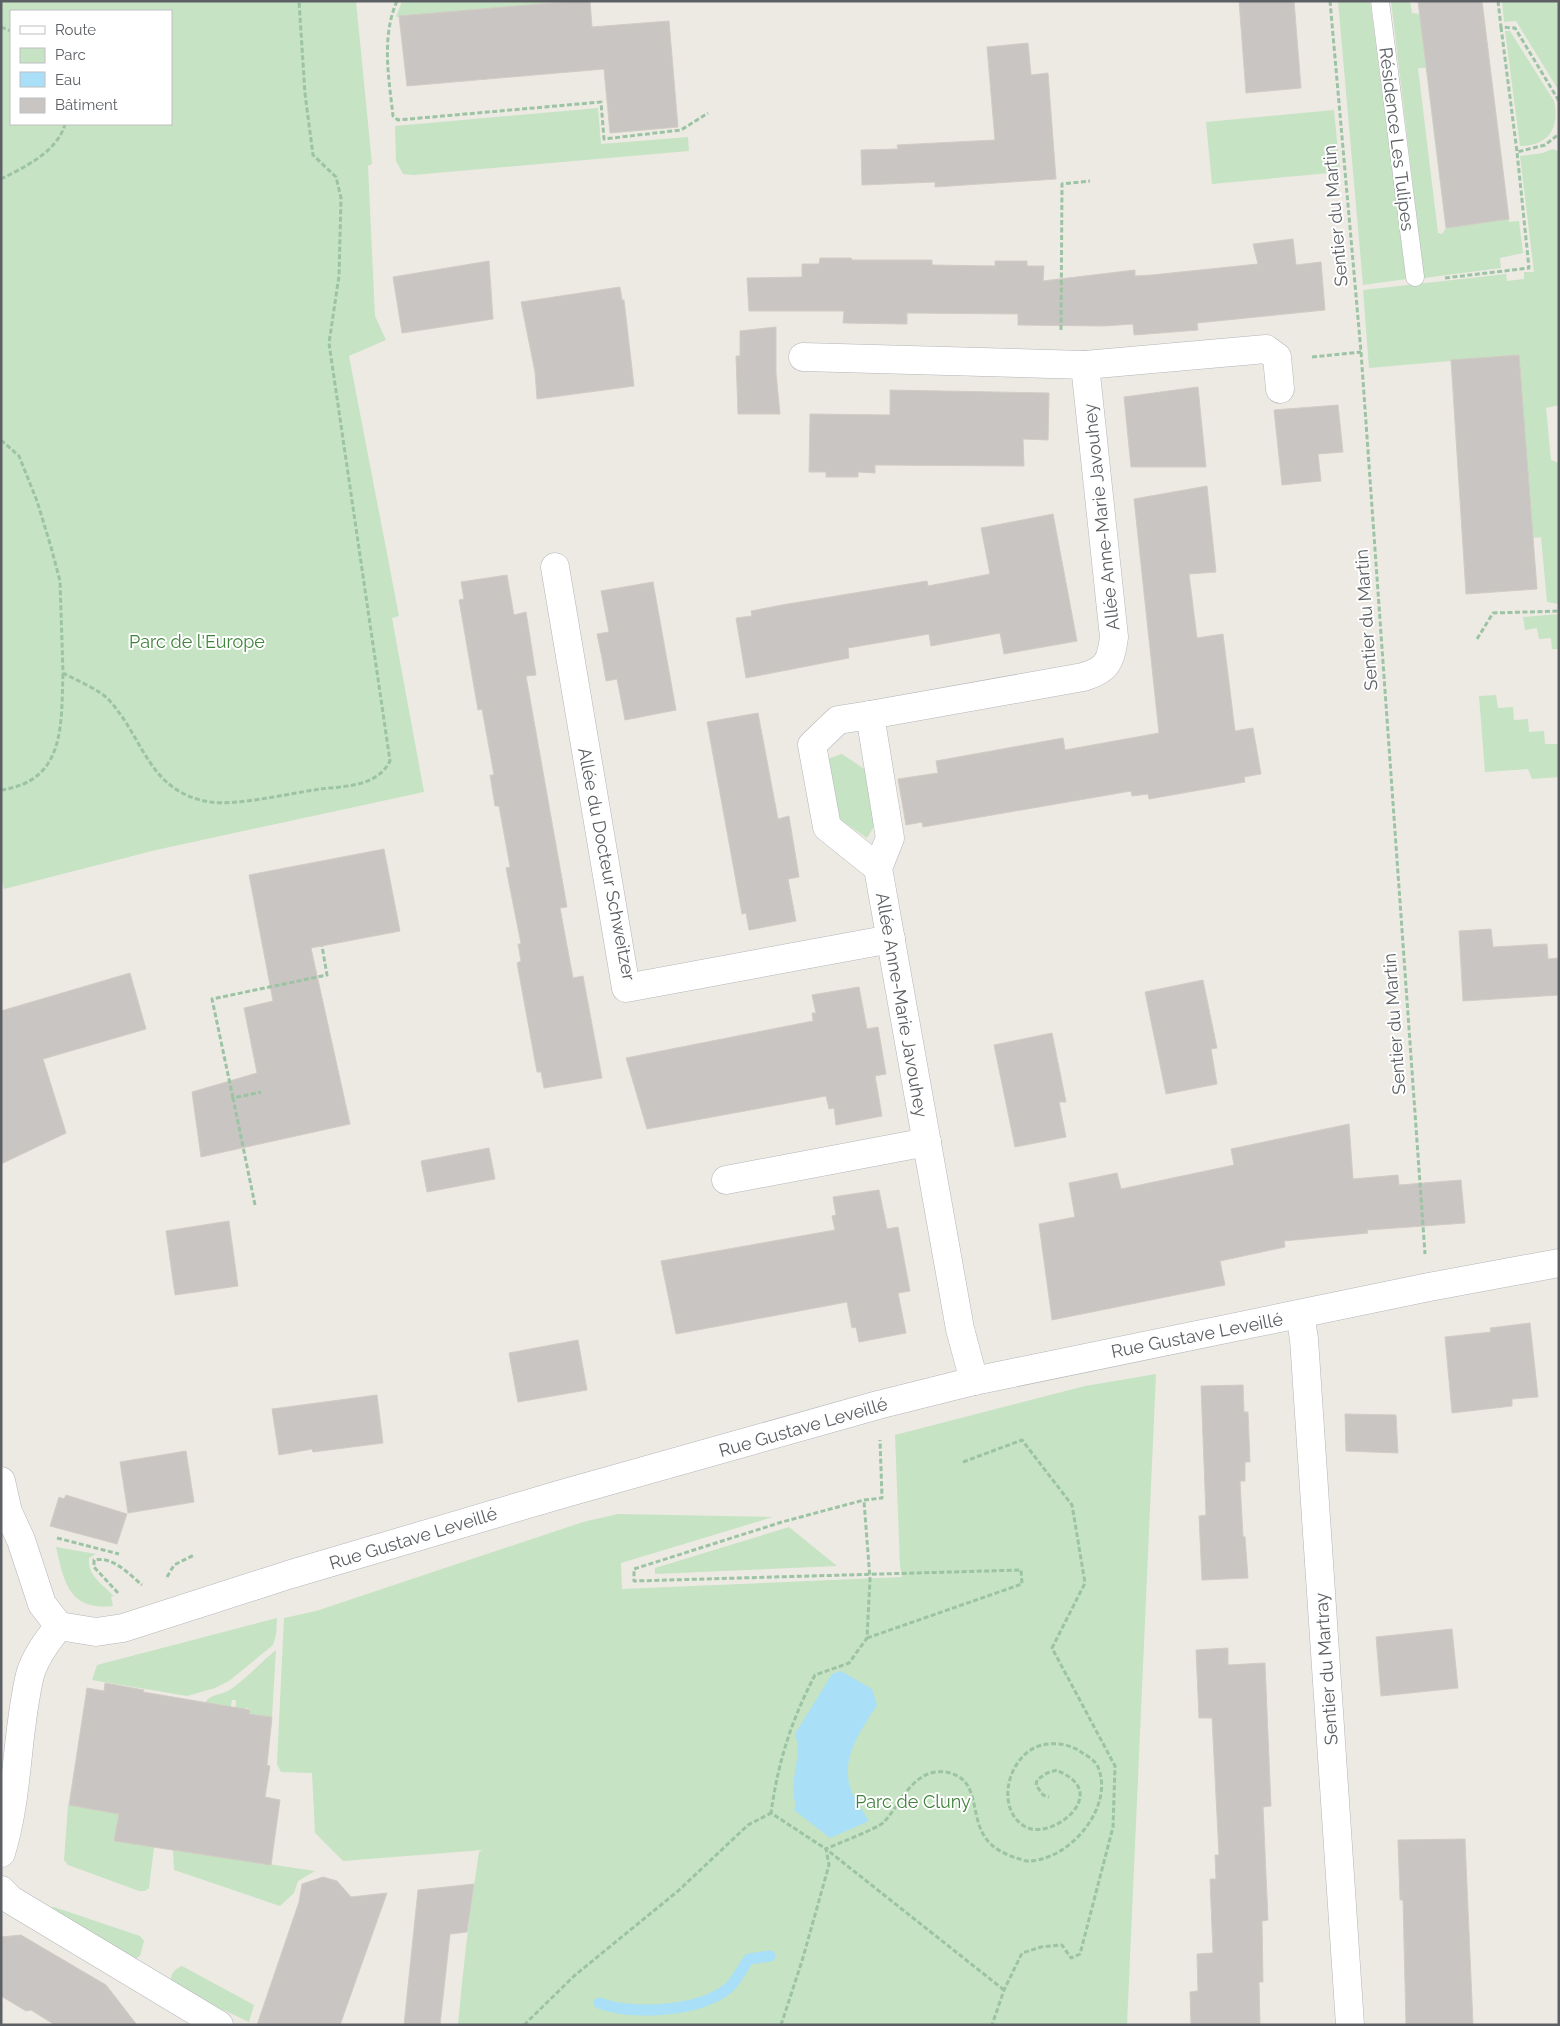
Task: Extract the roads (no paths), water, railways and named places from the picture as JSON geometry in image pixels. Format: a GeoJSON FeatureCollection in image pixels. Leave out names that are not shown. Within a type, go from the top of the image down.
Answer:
{"type":"FeatureCollection","features":[{"type":"Feature","properties":{"kind":"street"},"geometry":{"type":"LineString","coordinates":[[803,357],[1073,364],[1256,348],[1266,349],[1277,357],[1280,389]]}},
{"type":"Feature","properties":{"kind":"street","name":"Allée Anne-Marie Javouhey"},"geometry":{"type":"LineString","coordinates":[[878,868],[827,827],[812,745],[838,720],[1083,677],[1097,673],[1108,664],[1114,637],[1073,364]]}},
{"type":"Feature","properties":{"kind":"street","name":"Allée du Docteur Schweitzer"},"geometry":{"type":"LineString","coordinates":[[555,567],[626,988],[891,939]]}},
{"type":"Feature","properties":{"kind":"street","name":"Allée Anne-Marie Javouhey"},"geometry":{"type":"LineString","coordinates":[[870,715],[890,838],[878,868],[960,1329],[974,1380]]}},
{"type":"Feature","properties":{"kind":"street","name":"Allée Anne-Marie Javouhey"},"geometry":{"type":"LineString","coordinates":[[726,1180],[927,1142]]}},
{"type":"Feature","properties":{"kind":"street","name":"Rue Gustave Leveillé"},"geometry":{"type":"LineString","coordinates":[[59,1626],[96,1632],[123,1628],[298,1572],[567,1492],[974,1380],[1559,1263]]}},
{"type":"Feature","properties":{"kind":"street","name":"Sentier du Martray"},"geometry":{"type":"LineString","coordinates":[[1300,1314],[1305,1349],[1350,2025]]}},
{"type":"Feature","properties":{"kind":"street"},"geometry":{"type":"LineString","coordinates":[[1,1481],[5,1514],[21,1540],[42,1604],[59,1626],[48,1639],[30,1674],[9,1822],[1,1853]]}},
{"type":"Feature","properties":{"kind":"street"},"geometry":{"type":"LineString","coordinates":[[1,1890],[11,1900],[219,2025]]}},
{"type":"Feature","properties":{"kind":"lane","name":"Résidence Les Tulipes"},"geometry":{"type":"LineString","coordinates":[[1380,1],[1415,277]]}},
{"type":"Feature","properties":{"kind":"water"},"geometry":{"type":"Polygon","coordinates":[[[841,1671],[872,1689],[877,1705],[854,1743],[848,1764],[850,1787],[869,1821],[830,1838],[794,1810],[796,1805],[793,1787],[798,1751],[795,1734],[832,1674],[841,1671]]]}},
{"type":"Feature","properties":{"kind":"waterway"},"geometry":{"type":"LineString","coordinates":[[599,2003],[613,2007],[646,2010],[681,2007],[698,2003],[726,1990],[749,1959],[770,1956]]}},
{"type":"Feature","properties":{"kind":"park label","name":"Parc de l'Europe"},"geometry":{"type":"Point","coordinates":[197,641]}},
{"type":"Feature","properties":{"kind":"park label","name":"Parc de Cluny"},"geometry":{"type":"Point","coordinates":[913,1801]}}]}
